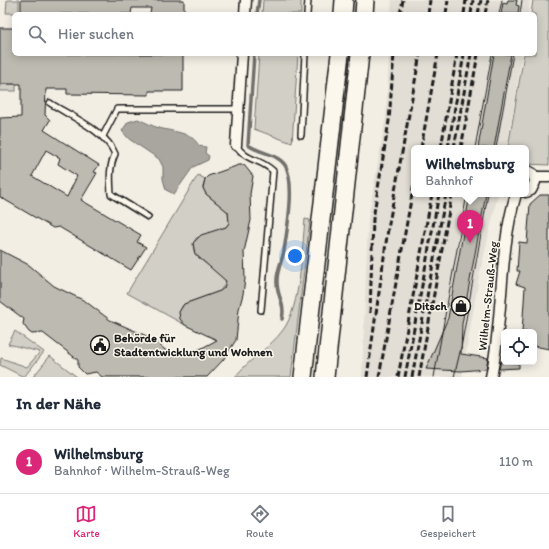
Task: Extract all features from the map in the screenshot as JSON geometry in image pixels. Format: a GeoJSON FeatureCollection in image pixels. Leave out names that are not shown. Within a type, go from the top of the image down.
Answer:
{"type":"FeatureCollection","features":[{"type":"Feature","properties":{"kind":"highway"},"geometry":{"type":"LineString","coordinates":[[343,12],[344,0]]}},
{"type":"Feature","properties":{"kind":"highway"},"geometry":{"type":"LineString","coordinates":[[364,12],[365,0]]}},
{"type":"Feature","properties":{"kind":"highway"},"geometry":{"type":"LineString","coordinates":[[303,377],[340,56]]}},
{"type":"Feature","properties":{"kind":"highway"},"geometry":{"type":"LineString","coordinates":[[325,377],[360,56]]}},
{"type":"Feature","properties":{"kind":"street"},"geometry":{"type":"LineString","coordinates":[[245,12],[246,0]]}},
{"type":"Feature","properties":{"kind":"street"},"geometry":{"type":"LineString","coordinates":[[236,146],[242,56]]}},
{"type":"Feature","properties":{"kind":"street"},"geometry":{"type":"LineString","coordinates":[[529,172],[535,177],[549,177]]}},
{"type":"Feature","properties":{"kind":"street"},"geometry":{"type":"LineString","coordinates":[[529,190],[534,186],[535,177]]}},
{"type":"Feature","properties":{"kind":"street","name":"Wilhelm-Strauß-Weg"},"geometry":{"type":"LineString","coordinates":[[491,377],[497,344],[501,276],[515,197]]}},
{"type":"Feature","properties":{"kind":"lane"},"geometry":{"type":"LineString","coordinates":[[307,12],[308,0]]}},
{"type":"Feature","properties":{"kind":"lane"},"geometry":{"type":"LineString","coordinates":[[301,135],[305,56]]}},
{"type":"Feature","properties":{"kind":"lane"},"geometry":{"type":"LineString","coordinates":[[50,103],[103,136],[112,145],[115,154],[109,174],[111,194],[148,218]]}},
{"type":"Feature","properties":{"kind":"lane"},"geometry":{"type":"LineString","coordinates":[[103,136],[116,109],[239,109]]}},
{"type":"Feature","properties":{"kind":"lane"},"geometry":{"type":"LineString","coordinates":[[236,146],[240,153],[255,161],[265,163],[273,171],[261,310]]}},
{"type":"Feature","properties":{"kind":"shaded area"},"geometry":{"type":"Polygon","coordinates":[[[7,0],[19,0],[19,12],[6,13],[7,0]]]}},
{"type":"Feature","properties":{"kind":"shaded area"},"geometry":{"type":"Polygon","coordinates":[[[263,0],[301,0],[301,12],[262,12],[263,0]]]}},
{"type":"Feature","properties":{"kind":"shaded area"},"geometry":{"type":"Polygon","coordinates":[[[392,0],[530,0],[528,12],[391,12],[392,0]]]}},
{"type":"Feature","properties":{"kind":"shaded area"},"geometry":{"type":"Polygon","coordinates":[[[533,0],[549,0],[549,165],[529,164],[529,145],[509,145],[524,56],[537,56],[537,12],[531,12],[533,0]]]}},
{"type":"Feature","properties":{"kind":"shaded area"},"geometry":{"type":"Polygon","coordinates":[[[259,56],[298,56],[292,143],[254,129],[259,56]]]}},
{"type":"Feature","properties":{"kind":"shaded area"},"geometry":{"type":"Polygon","coordinates":[[[389,56],[522,56],[507,145],[411,145],[411,197],[497,197],[479,277],[462,377],[362,377],[368,219],[386,116],[389,56]]]}},
{"type":"Feature","properties":{"kind":"shaded area"},"geometry":{"type":"Polygon","coordinates":[[[0,84],[16,84],[16,91],[0,91],[0,84]]]}},
{"type":"Feature","properties":{"kind":"shaded area"},"geometry":{"type":"Polygon","coordinates":[[[138,119],[156,127],[187,135],[196,141],[199,146],[206,147],[205,153],[209,156],[208,160],[193,167],[174,194],[166,190],[163,179],[163,167],[159,159],[129,139],[122,131],[128,122],[138,119]]]}},
{"type":"Feature","properties":{"kind":"shaded area"},"geometry":{"type":"Polygon","coordinates":[[[198,175],[205,179],[203,188],[206,194],[228,212],[229,223],[226,227],[196,238],[193,245],[194,251],[198,257],[217,271],[226,282],[220,291],[184,304],[180,310],[180,315],[181,320],[185,325],[127,293],[198,175]]]}},
{"type":"Feature","properties":{"kind":"shaded area"},"geometry":{"type":"Polygon","coordinates":[[[305,219],[310,220],[291,377],[235,377],[278,336],[289,320],[294,307],[300,277],[305,219]]]}},
{"type":"Feature","properties":{"kind":"shaded area"},"geometry":{"type":"Polygon","coordinates":[[[15,331],[44,352],[24,377],[0,365],[1,358],[27,367],[40,352],[8,344],[15,331]]]}},
{"type":"Feature","properties":{"kind":"shaded area"},"geometry":{"type":"Polygon","coordinates":[[[50,356],[77,377],[33,377],[50,356]]]}},
{"type":"Feature","properties":{"kind":"building"},"geometry":{"type":"Polygon","coordinates":[[[21,0],[184,0],[184,12],[150,12],[151,8],[132,8],[131,12],[21,12],[21,0]]]}},
{"type":"Feature","properties":{"kind":"building"},"geometry":{"type":"Polygon","coordinates":[[[508,0],[517,0],[516,5],[519,6],[518,12],[501,12],[503,3],[507,4],[508,0]]]}},
{"type":"Feature","properties":{"kind":"building"},"geometry":{"type":"Polygon","coordinates":[[[0,28],[12,28],[12,56],[183,56],[183,91],[149,91],[149,95],[67,94],[67,89],[46,89],[45,115],[50,120],[44,130],[99,165],[94,172],[97,173],[81,200],[141,235],[137,242],[146,247],[131,270],[59,227],[53,228],[0,197],[0,118],[21,117],[21,84],[0,84],[0,28]],[[46,150],[32,176],[67,197],[77,176],[58,164],[60,158],[46,150]]]}},
{"type":"Feature","properties":{"kind":"building"},"geometry":{"type":"Polygon","coordinates":[[[494,56],[511,56],[495,145],[479,145],[494,56]]]}},
{"type":"Feature","properties":{"kind":"building"},"geometry":{"type":"Polygon","coordinates":[[[239,165],[244,165],[253,176],[250,194],[251,220],[244,252],[245,279],[243,294],[239,309],[236,340],[223,360],[207,377],[102,377],[96,372],[85,374],[78,367],[78,360],[43,333],[32,334],[29,332],[23,324],[24,319],[0,301],[0,250],[29,265],[54,286],[85,301],[110,320],[149,337],[173,356],[200,349],[217,340],[185,325],[180,319],[179,312],[184,304],[220,291],[224,288],[226,281],[195,254],[193,243],[201,235],[226,227],[229,223],[228,212],[206,194],[203,188],[205,179],[208,176],[239,165]]]}},
{"type":"Feature","properties":{"kind":"building"},"geometry":{"type":"Polygon","coordinates":[[[540,195],[549,195],[549,349],[537,347],[537,329],[522,329],[525,287],[516,284],[520,271],[517,271],[519,242],[527,243],[530,204],[540,195]]]}},
{"type":"Feature","properties":{"kind":"building"},"geometry":{"type":"Polygon","coordinates":[[[469,197],[485,197],[462,324],[461,354],[488,358],[486,369],[461,371],[426,369],[448,318],[469,197]]]}},
{"type":"Feature","properties":{"kind":"building"},"geometry":{"type":"Polygon","coordinates":[[[501,361],[501,365],[519,365],[519,368],[499,369],[501,361]]]}},
{"type":"Feature","properties":{"kind":"waterway"},"geometry":{"type":"LineString","coordinates":[[257,12],[259,0]]}},
{"type":"Feature","properties":{"kind":"waterway"},"geometry":{"type":"LineString","coordinates":[[254,56],[248,145],[282,161],[288,173],[290,183],[290,207],[287,231],[277,280],[278,291],[283,308],[282,319]]}},
{"type":"Feature","properties":{"kind":"tram line"},"geometry":{"type":"LineString","coordinates":[[499,12],[502,0]]}},
{"type":"Feature","properties":{"kind":"tram line"},"geometry":{"type":"LineString","coordinates":[[520,12],[522,0]]}},
{"type":"Feature","properties":{"kind":"tram line"},"geometry":{"type":"LineString","coordinates":[[476,145],[492,56]]}},
{"type":"Feature","properties":{"kind":"tram line"},"geometry":{"type":"LineString","coordinates":[[497,145],[513,56]]}},
{"type":"Feature","properties":{"kind":"tram line"},"geometry":{"type":"LineString","coordinates":[[434,377],[466,197]]}},
{"type":"Feature","properties":{"kind":"tram line"},"geometry":{"type":"LineString","coordinates":[[454,377],[461,348],[487,197]]}},
{"type":"Feature","properties":{"kind":"railway"},"geometry":{"type":"LineString","coordinates":[[400,12],[403,0]]}},
{"type":"Feature","properties":{"kind":"railway"},"geometry":{"type":"LineString","coordinates":[[428,12],[430,0]]}},
{"type":"Feature","properties":{"kind":"railway"},"geometry":{"type":"LineString","coordinates":[[446,12],[448,0]]}},
{"type":"Feature","properties":{"kind":"railway"},"geometry":{"type":"LineString","coordinates":[[464,12],[466,0]]}},
{"type":"Feature","properties":{"kind":"railway"},"geometry":{"type":"LineString","coordinates":[[471,12],[473,0]]}},
{"type":"Feature","properties":{"kind":"railway"},"geometry":{"type":"LineString","coordinates":[[478,12],[481,0]]}},
{"type":"Feature","properties":{"kind":"railway"},"geometry":{"type":"LineString","coordinates":[[485,12],[488,0]]}},
{"type":"Feature","properties":{"kind":"railway"},"geometry":{"type":"LineString","coordinates":[[370,313],[373,219],[389,121],[394,56]]}},
{"type":"Feature","properties":{"kind":"railway"},"geometry":{"type":"LineString","coordinates":[[367,377],[388,229],[420,56]]}},
{"type":"Feature","properties":{"kind":"railway"},"geometry":{"type":"LineString","coordinates":[[422,145],[438,56]]}},
{"type":"Feature","properties":{"kind":"railway"},"geometry":{"type":"LineString","coordinates":[[442,145],[457,56]]}},
{"type":"Feature","properties":{"kind":"railway"},"geometry":{"type":"LineString","coordinates":[[449,145],[464,56]]}},
{"type":"Feature","properties":{"kind":"railway"},"geometry":{"type":"LineString","coordinates":[[455,145],[471,56]]}},
{"type":"Feature","properties":{"kind":"railway"},"geometry":{"type":"LineString","coordinates":[[462,145],[478,56]]}},
{"type":"Feature","properties":{"kind":"railway"},"geometry":{"type":"LineString","coordinates":[[379,377],[411,197]]}},
{"type":"Feature","properties":{"kind":"railway"},"geometry":{"type":"LineString","coordinates":[[398,377],[431,197]]}},
{"type":"Feature","properties":{"kind":"railway"},"geometry":{"type":"LineString","coordinates":[[405,377],[438,197]]}},
{"type":"Feature","properties":{"kind":"railway"},"geometry":{"type":"LineString","coordinates":[[412,377],[445,197]]}},
{"type":"Feature","properties":{"kind":"railway"},"geometry":{"type":"LineString","coordinates":[[419,377],[451,197]]}},
{"type":"Feature","properties":{"kind":"place","name":"Wilhelmsburg"},"geometry":{"type":"Point","coordinates":[470,243]}},
{"type":"Feature","properties":{"kind":"place","name":"Ditsch"},"geometry":{"type":"Point","coordinates":[461,306]}},
{"type":"Feature","properties":{"kind":"place","name":"Behörde für Stadtentwicklung und Wohnen"},"geometry":{"type":"Point","coordinates":[100,345]}}]}
